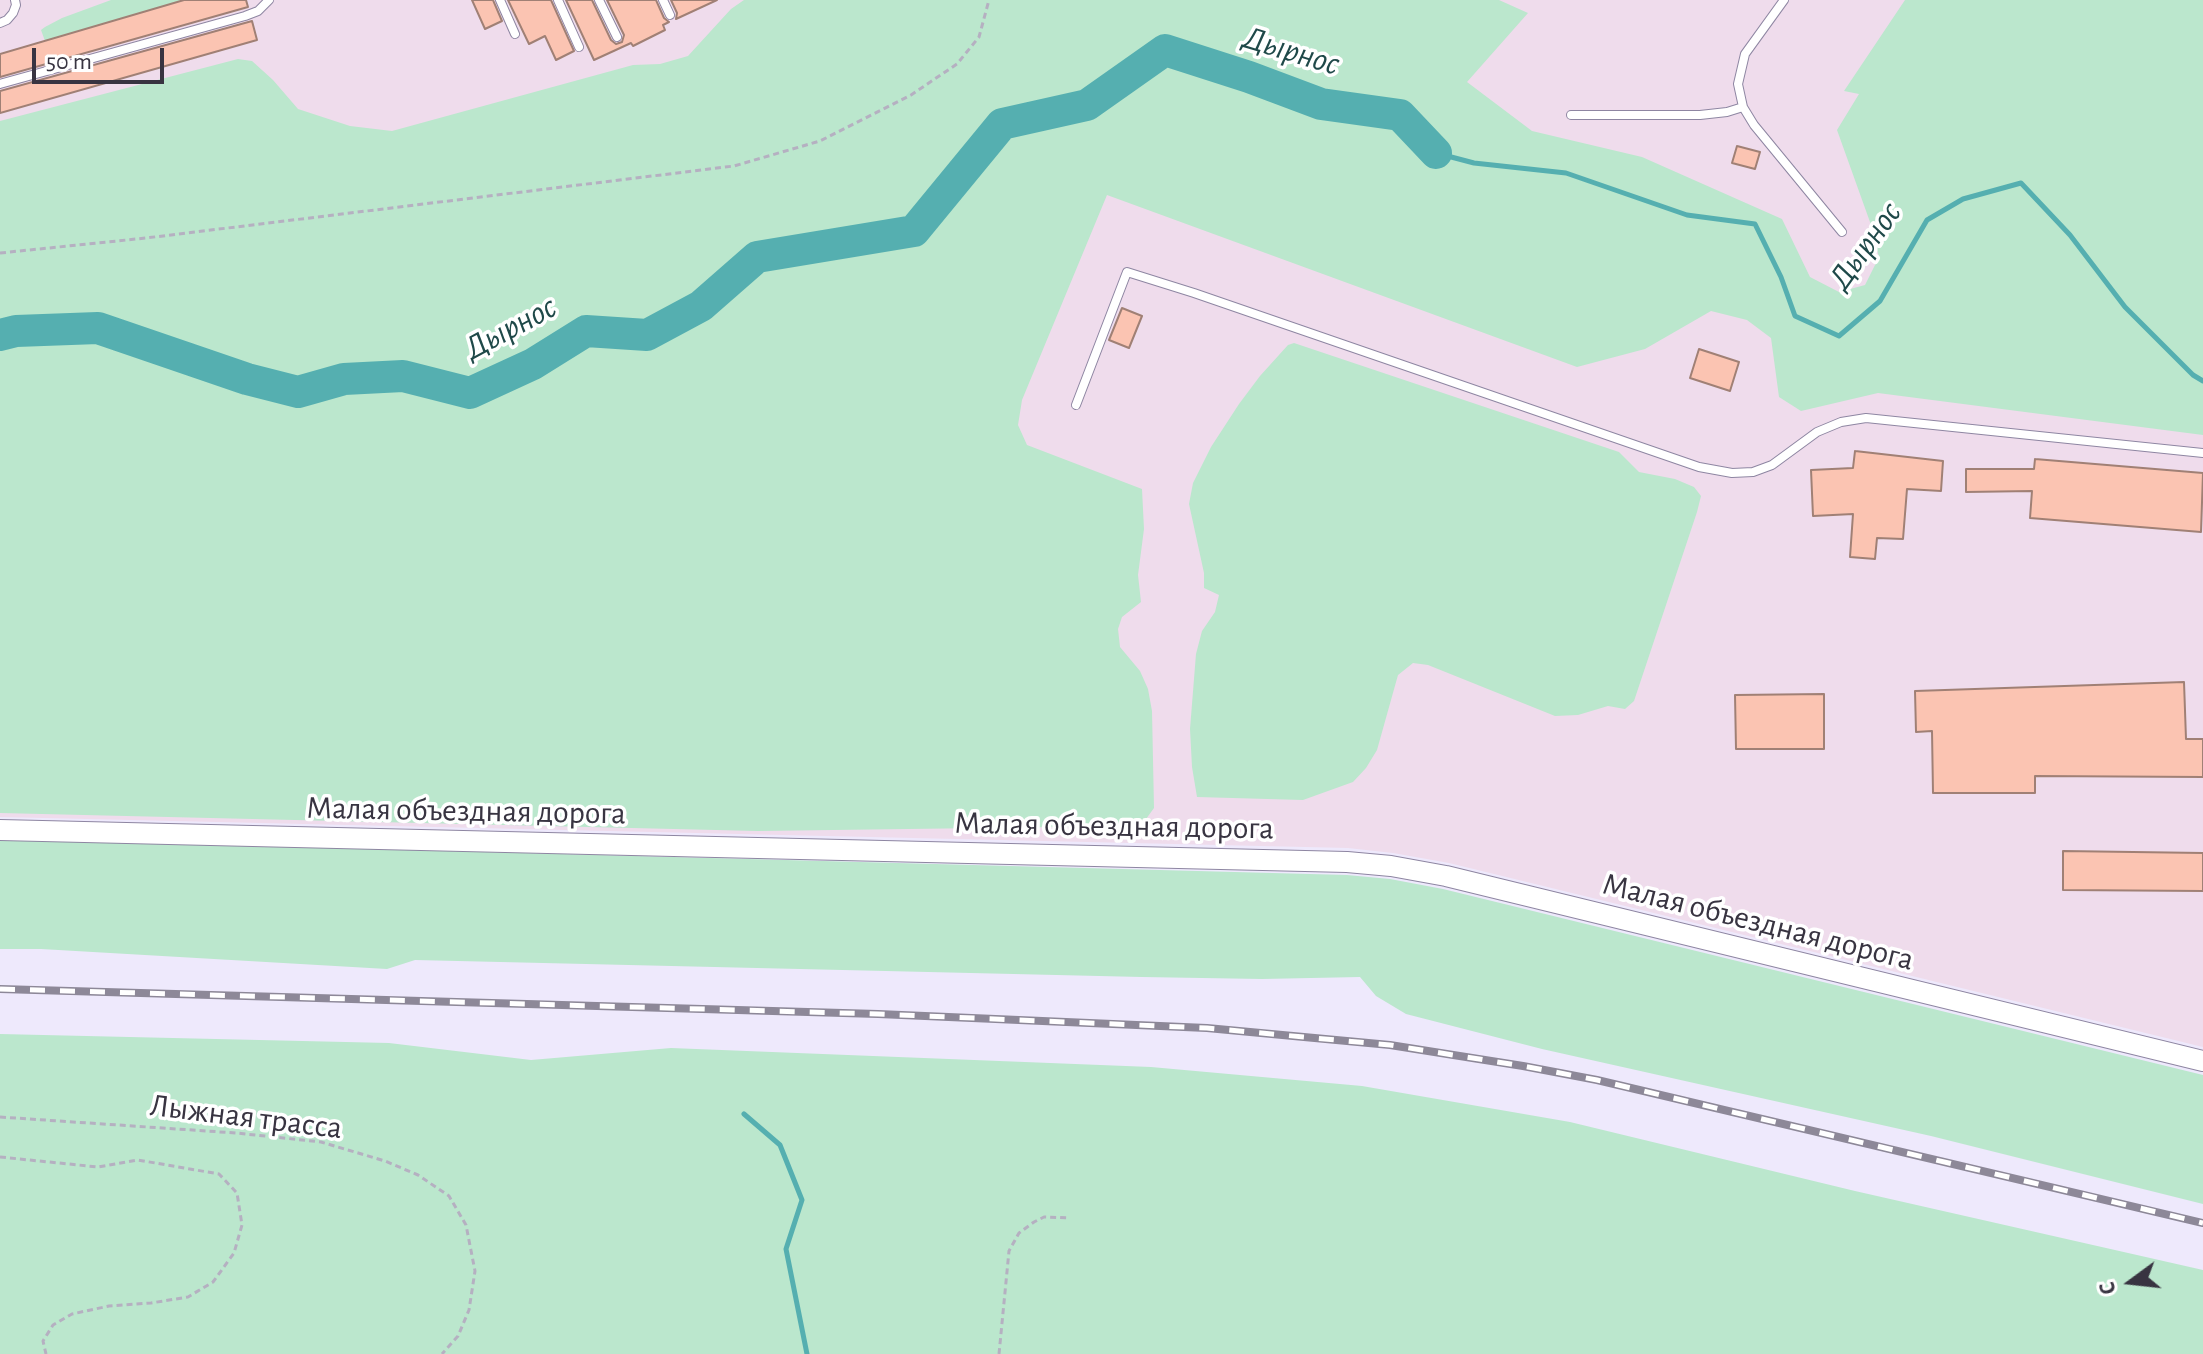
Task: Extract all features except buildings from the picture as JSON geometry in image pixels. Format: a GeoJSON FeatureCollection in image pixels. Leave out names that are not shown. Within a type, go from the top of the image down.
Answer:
{"type":"FeatureCollection","features":[{"type":"Feature","properties":{"kind":"street","name":"Малая объездная дорога"},"geometry":{"type":"LineString","coordinates":[[0,830],[1347,862],[1391,866],[1446,876],[2203,1061]]}},
{"type":"Feature","properties":{"kind":"lane"},"geometry":{"type":"LineString","coordinates":[[0,23],[13,13],[15,0]]}},
{"type":"Feature","properties":{"kind":"lane"},"geometry":{"type":"LineString","coordinates":[[0,84],[245,16],[258,11],[269,0]]}},
{"type":"Feature","properties":{"kind":"lane"},"geometry":{"type":"LineString","coordinates":[[500,0],[515,34]]}},
{"type":"Feature","properties":{"kind":"lane"},"geometry":{"type":"LineString","coordinates":[[558,0],[579,47]]}},
{"type":"Feature","properties":{"kind":"lane"},"geometry":{"type":"LineString","coordinates":[[599,0],[617,37]]}},
{"type":"Feature","properties":{"kind":"lane"},"geometry":{"type":"LineString","coordinates":[[663,0],[670,15]]}},
{"type":"Feature","properties":{"kind":"lane"},"geometry":{"type":"LineString","coordinates":[[1784,0],[1745,54],[1738,84],[1743,107],[1754,125],[1842,232]]}},
{"type":"Feature","properties":{"kind":"lane"},"geometry":{"type":"LineString","coordinates":[[1571,115],[1700,115],[1743,107]]}},
{"type":"Feature","properties":{"kind":"lane"},"geometry":{"type":"LineString","coordinates":[[1076,405],[1127,272],[1699,467],[1732,473],[1753,472],[1772,465],[1817,432],[1841,422],[1866,418],[2203,453]]}},
{"type":"Feature","properties":{"kind":"path"},"geometry":{"type":"LineString","coordinates":[[0,253],[177,235],[734,166],[820,141],[911,95],[957,64],[979,37],[989,0]]}},
{"type":"Feature","properties":{"kind":"path","name":"Лыжная трасса"},"geometry":{"type":"LineString","coordinates":[[0,1117],[321,1142],[385,1161],[418,1175],[449,1196],[466,1225],[475,1271],[469,1310],[458,1336],[442,1354]]}},
{"type":"Feature","properties":{"kind":"path","name":"Лыжная трасса"},"geometry":{"type":"LineString","coordinates":[[0,1157],[98,1167],[138,1160],[219,1174],[237,1193],[242,1225],[234,1253],[213,1282],[188,1297],[109,1306],[72,1314],[53,1325],[43,1341],[46,1354]]}},
{"type":"Feature","properties":{"kind":"path"},"geometry":{"type":"LineString","coordinates":[[999,1354],[1009,1251],[1019,1233],[1034,1222],[1044,1217],[1070,1218]]}},
{"type":"Feature","properties":{"kind":"shaded area"},"geometry":{"type":"Polygon","coordinates":[[[0,0],[2203,0],[2203,1047],[1449,863],[1348,848],[0,817],[0,0]]]}},
{"type":"Feature","properties":{"kind":"green space"},"geometry":{"type":"Polygon","coordinates":[[[111,0],[184,0],[45,41],[41,30],[45,27],[111,0]]]}},
{"type":"Feature","properties":{"kind":"green space"},"geometry":{"type":"Polygon","coordinates":[[[744,0],[1499,0],[1528,13],[1467,82],[1532,131],[1642,157],[1782,219],[1810,277],[1839,292],[1865,285],[1879,257],[1870,222],[1837,130],[1859,94],[1844,91],[1905,0],[2203,0],[2203,435],[1878,393],[1801,411],[1779,397],[1771,338],[1747,320],[1711,311],[1645,349],[1577,367],[1107,195],[1022,400],[1018,425],[1027,445],[1142,489],[1144,529],[1138,575],[1141,602],[1122,617],[1118,629],[1120,647],[1140,671],[1148,689],[1152,711],[1154,808],[1146,819],[1133,826],[758,831],[0,813],[0,121],[238,59],[252,61],[298,109],[350,126],[392,131],[633,65],[660,64],[688,56],[731,9],[744,0]]]}},
{"type":"Feature","properties":{"kind":"green space"},"geometry":{"type":"Polygon","coordinates":[[[1294,343],[1619,452],[1639,472],[1675,479],[1694,487],[1701,496],[1697,512],[1634,701],[1625,709],[1608,706],[1578,715],[1555,716],[1428,665],[1413,663],[1398,675],[1377,750],[1353,782],[1303,800],[1197,797],[1190,729],[1196,654],[1202,631],[1215,612],[1219,595],[1204,588],[1204,573],[1189,504],[1193,483],[1211,447],[1239,404],[1260,376],[1288,345],[1294,343]]]}},
{"type":"Feature","properties":{"kind":"green space"},"geometry":{"type":"Polygon","coordinates":[[[0,839],[1347,875],[1390,879],[1443,889],[2203,1075],[2203,1204],[1931,1136],[1542,1049],[1406,1014],[1376,996],[1360,977],[1142,977],[415,960],[387,969],[0,949],[0,839]]]}},
{"type":"Feature","properties":{"kind":"green space"},"geometry":{"type":"Polygon","coordinates":[[[0,1034],[389,1043],[531,1060],[671,1048],[1151,1067],[1362,1086],[1570,1122],[2203,1270],[2203,1354],[0,1354],[0,1034]]]}},
{"type":"Feature","properties":{"kind":"waterway","name":"Дырнос"},"geometry":{"type":"LineString","coordinates":[[0,335],[16,331],[98,328],[247,379],[298,392],[344,379],[403,376],[470,393],[533,364],[586,331],[647,335],[701,306],[757,257],[914,231],[1002,124],[1087,105],[1165,50],[1321,104],[1400,115],[1436,153]]}},
{"type":"Feature","properties":{"kind":"waterway","name":"Дырнос"},"geometry":{"type":"LineString","coordinates":[[1436,153],[1474,163],[1566,173],[1687,215],[1755,224],[1781,277],[1795,316],[1839,336],[1880,301],[1927,220],[1963,199],[2021,183],[2070,235],[2125,307],[2193,375],[2203,381]]}},
{"type":"Feature","properties":{"kind":"waterway"},"geometry":{"type":"LineString","coordinates":[[744,1114],[780,1145],[802,1200],[786,1249],[807,1354]]}},
{"type":"Feature","properties":{"kind":"railway"},"geometry":{"type":"LineString","coordinates":[[0,989],[878,1014],[1207,1028],[1390,1045],[1597,1080],[2203,1223]]}}]}
